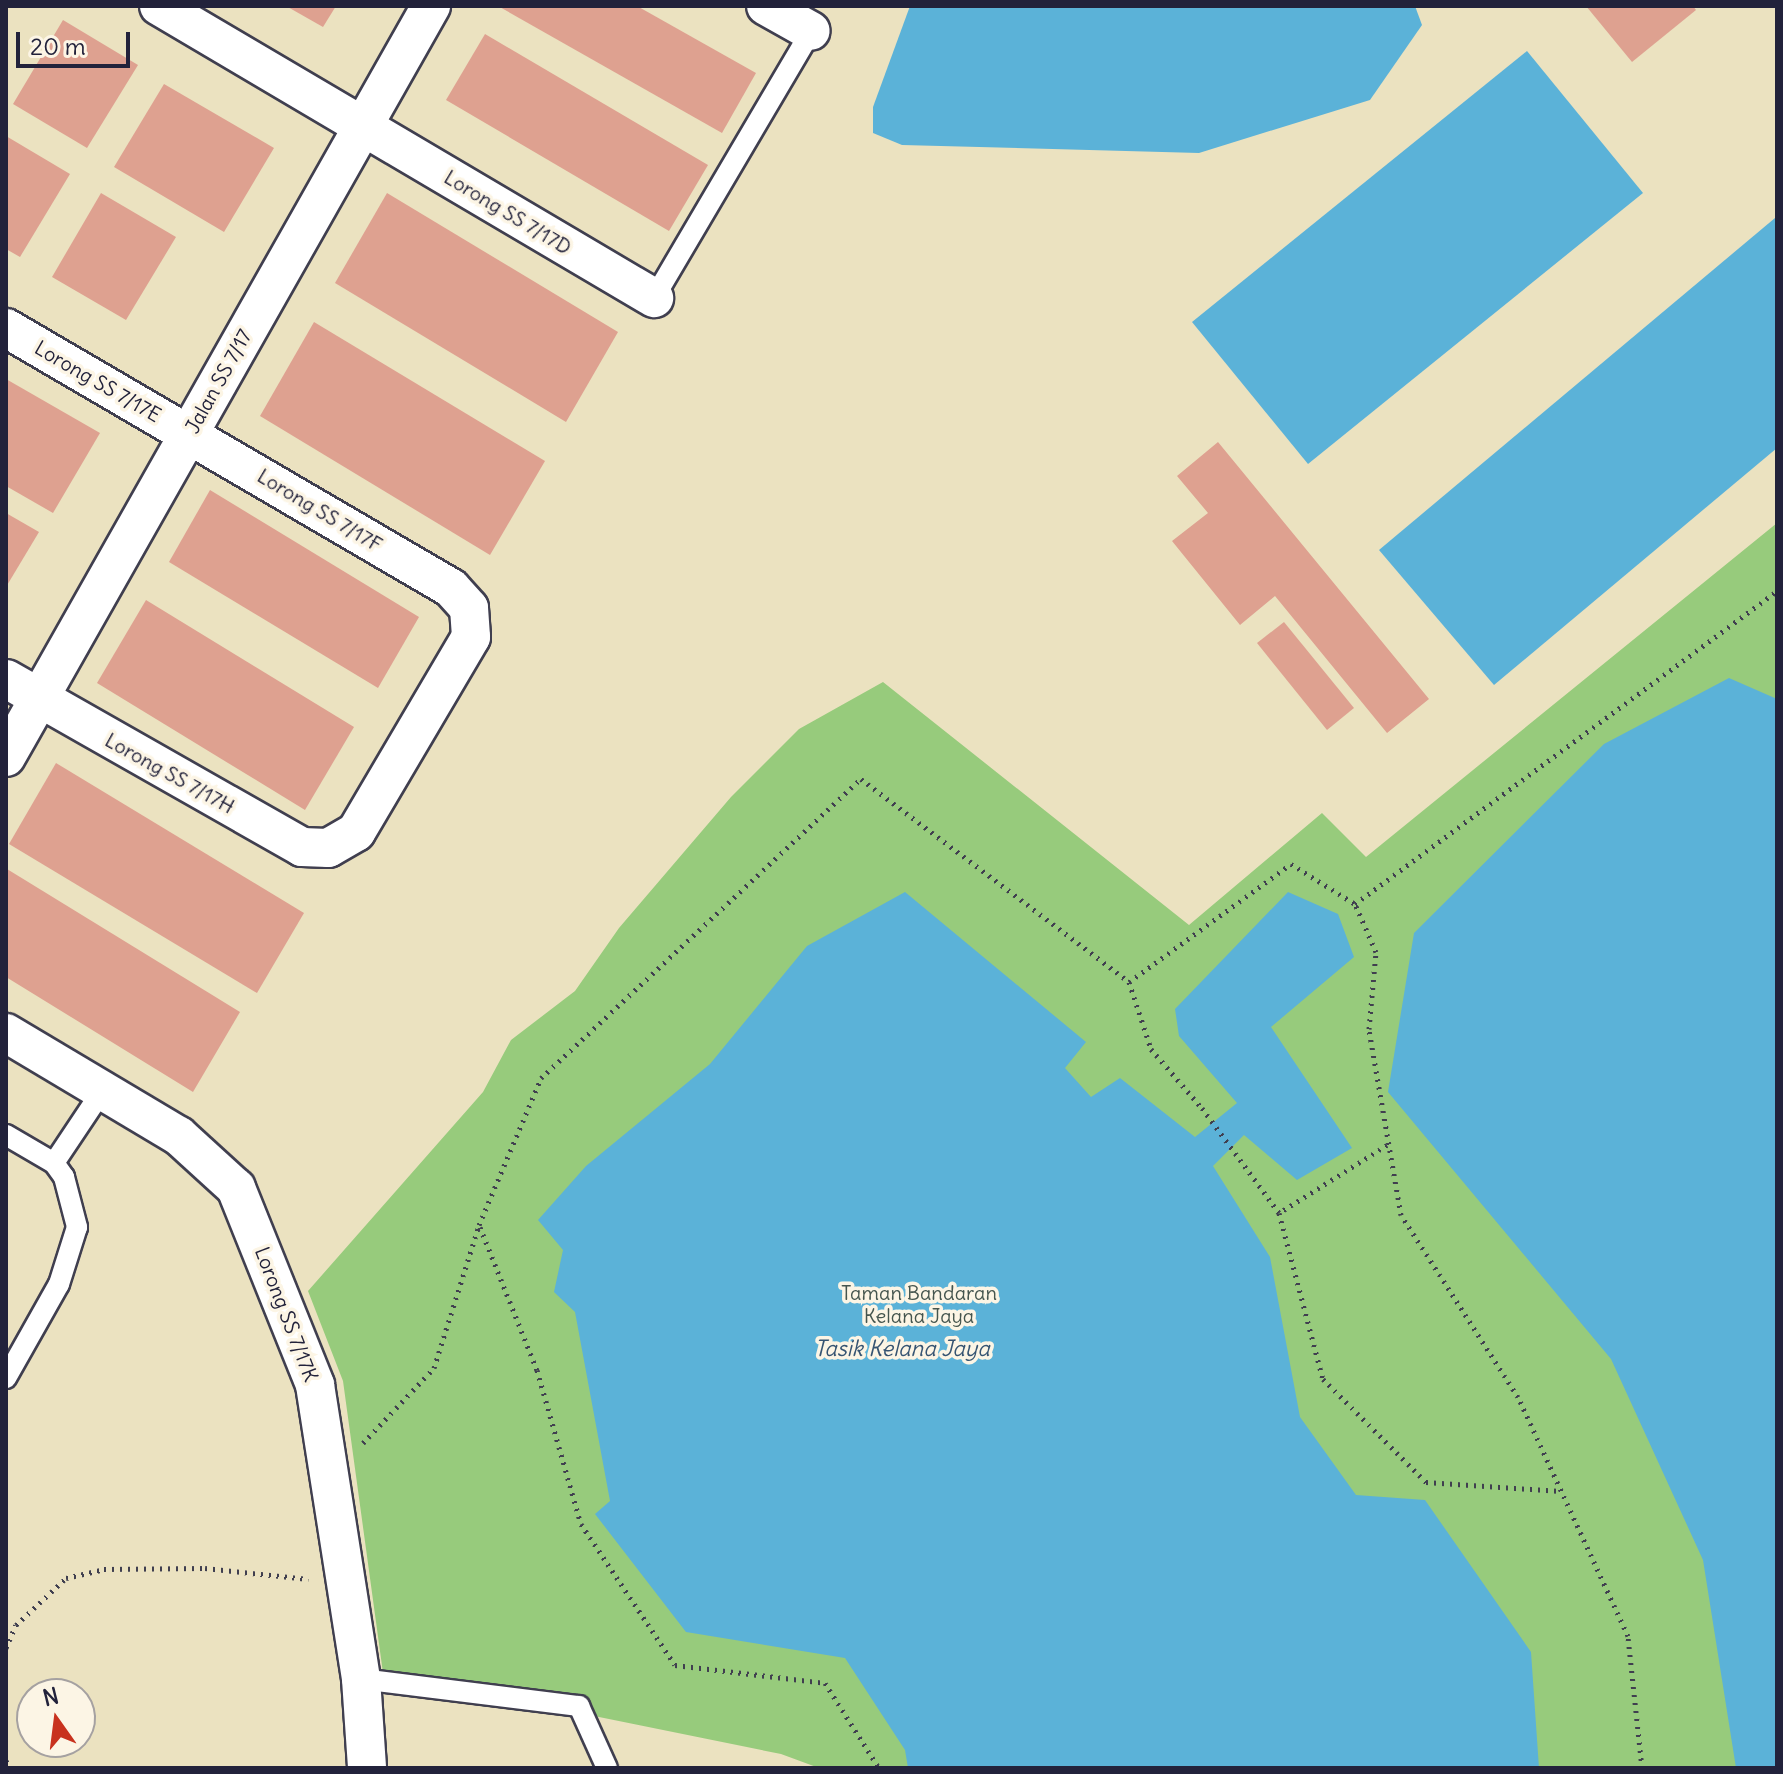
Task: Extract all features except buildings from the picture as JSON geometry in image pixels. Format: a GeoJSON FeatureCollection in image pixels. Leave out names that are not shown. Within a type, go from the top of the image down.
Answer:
{"type":"FeatureCollection","features":[{"type":"Feature","properties":{"kind":"street","name":"Lorong SS 7/17D"},"geometry":{"type":"LineString","coordinates":[[159,6],[654,298]]}},
{"type":"Feature","properties":{"kind":"street","name":"Jalan SS 7/17"},"geometry":{"type":"LineString","coordinates":[[6,757],[431,6]]}},
{"type":"Feature","properties":{"kind":"street"},"geometry":{"type":"LineString","coordinates":[[766,6],[811,31]]}},
{"type":"Feature","properties":{"kind":"street","name":"Lorong SS 7/17E"},"geometry":{"type":"LineString","coordinates":[[6,328],[189,433]]}},
{"type":"Feature","properties":{"kind":"street","name":"Lorong SS 7/17F"},"geometry":{"type":"LineString","coordinates":[[189,433],[451,588],[469,608],[471,637],[356,832],[328,848],[302,847]]}},
{"type":"Feature","properties":{"kind":"street","name":"Lorong SS 7/17H"},"geometry":{"type":"LineString","coordinates":[[6,679],[302,847]]}},
{"type":"Feature","properties":{"kind":"street","name":"Lorong SS 7/17K"},"geometry":{"type":"LineString","coordinates":[[6,1033],[179,1136],[236,1188],[315,1385],[361,1679],[367,1768]]}},
{"type":"Feature","properties":{"kind":"lane"},"geometry":{"type":"LineString","coordinates":[[654,298],[811,31]]}},
{"type":"Feature","properties":{"kind":"lane"},"geometry":{"type":"LineString","coordinates":[[54,1163],[102,1091]]}},
{"type":"Feature","properties":{"kind":"lane"},"geometry":{"type":"LineString","coordinates":[[6,1135],[54,1163],[64,1177],[77,1227],[59,1284],[6,1378]]}},
{"type":"Feature","properties":{"kind":"lane"},"geometry":{"type":"LineString","coordinates":[[361,1679],[579,1706],[607,1768]]}},
{"type":"Feature","properties":{"kind":"path"},"geometry":{"type":"LineString","coordinates":[[1355,904],[1777,591]]}},
{"type":"Feature","properties":{"kind":"path"},"geometry":{"type":"LineString","coordinates":[[330,1479],[434,1368],[479,1225],[541,1078],[861,779],[1129,982],[1151,1049],[1202,1108],[1279,1213],[1323,1379],[1426,1482],[1561,1491]]}},
{"type":"Feature","properties":{"kind":"path"},"geometry":{"type":"LineString","coordinates":[[1129,982],[1291,864],[1355,904],[1376,952],[1369,1029],[1401,1215],[1518,1397],[1628,1636],[1642,1768]]}},
{"type":"Feature","properties":{"kind":"path"},"geometry":{"type":"LineString","coordinates":[[1279,1213],[1387,1145]]}},
{"type":"Feature","properties":{"kind":"path"},"geometry":{"type":"LineString","coordinates":[[479,1225],[537,1370],[581,1524],[675,1665],[825,1683],[879,1768]]}},
{"type":"Feature","properties":{"kind":"path"},"geometry":{"type":"LineString","coordinates":[[6,1648],[16,1625],[66,1578],[104,1569],[205,1568],[345,1583]]}},
{"type":"Feature","properties":{"kind":"path"},"geometry":{"type":"LineString","coordinates":[[6,1761],[12,1768]]}},
{"type":"Feature","properties":{"kind":"green space","name":"Taman Bandaran Kelana Jaya"},"geometry":{"type":"Polygon","coordinates":[[[1777,523],[1777,1768],[819,1768],[781,1754],[383,1673],[343,1381],[308,1291],[483,1092],[511,1040],[575,991],[619,928],[731,797],[799,729],[883,682],[1189,925],[1322,813],[1366,857],[1777,523]]]}},
{"type":"Feature","properties":{"kind":"water"},"geometry":{"type":"Polygon","coordinates":[[[910,6],[1415,6],[1422,25],[1370,100],[1199,153],[902,145],[873,133],[873,107],[910,6]]]}},
{"type":"Feature","properties":{"kind":"water"},"geometry":{"type":"Polygon","coordinates":[[[1527,51],[1643,193],[1308,464],[1192,322],[1527,51]]]}},
{"type":"Feature","properties":{"kind":"water"},"geometry":{"type":"Polygon","coordinates":[[[1775,218],[1777,448],[1494,685],[1379,550],[1775,218]]]}},
{"type":"Feature","properties":{"kind":"water"},"geometry":{"type":"Polygon","coordinates":[[[1729,678],[1777,699],[1777,1768],[1736,1768],[1703,1560],[1611,1359],[1388,1092],[1414,933],[1604,744],[1729,678]]]}},
{"type":"Feature","properties":{"kind":"water","name":"Tasik Kelana Jaya"},"geometry":{"type":"Polygon","coordinates":[[[905,892],[1086,1042],[1065,1068],[1091,1097],[1120,1078],[1195,1137],[1237,1103],[1179,1036],[1175,1009],[1288,892],[1338,914],[1354,957],[1271,1027],[1352,1148],[1297,1180],[1244,1135],[1213,1166],[1270,1257],[1300,1417],[1356,1495],[1425,1500],[1531,1652],[1539,1768],[908,1768],[905,1750],[845,1658],[686,1632],[595,1514],[610,1501],[575,1312],[554,1292],[563,1250],[538,1220],[586,1166],[710,1064],[807,946],[905,892]]]}}]}
